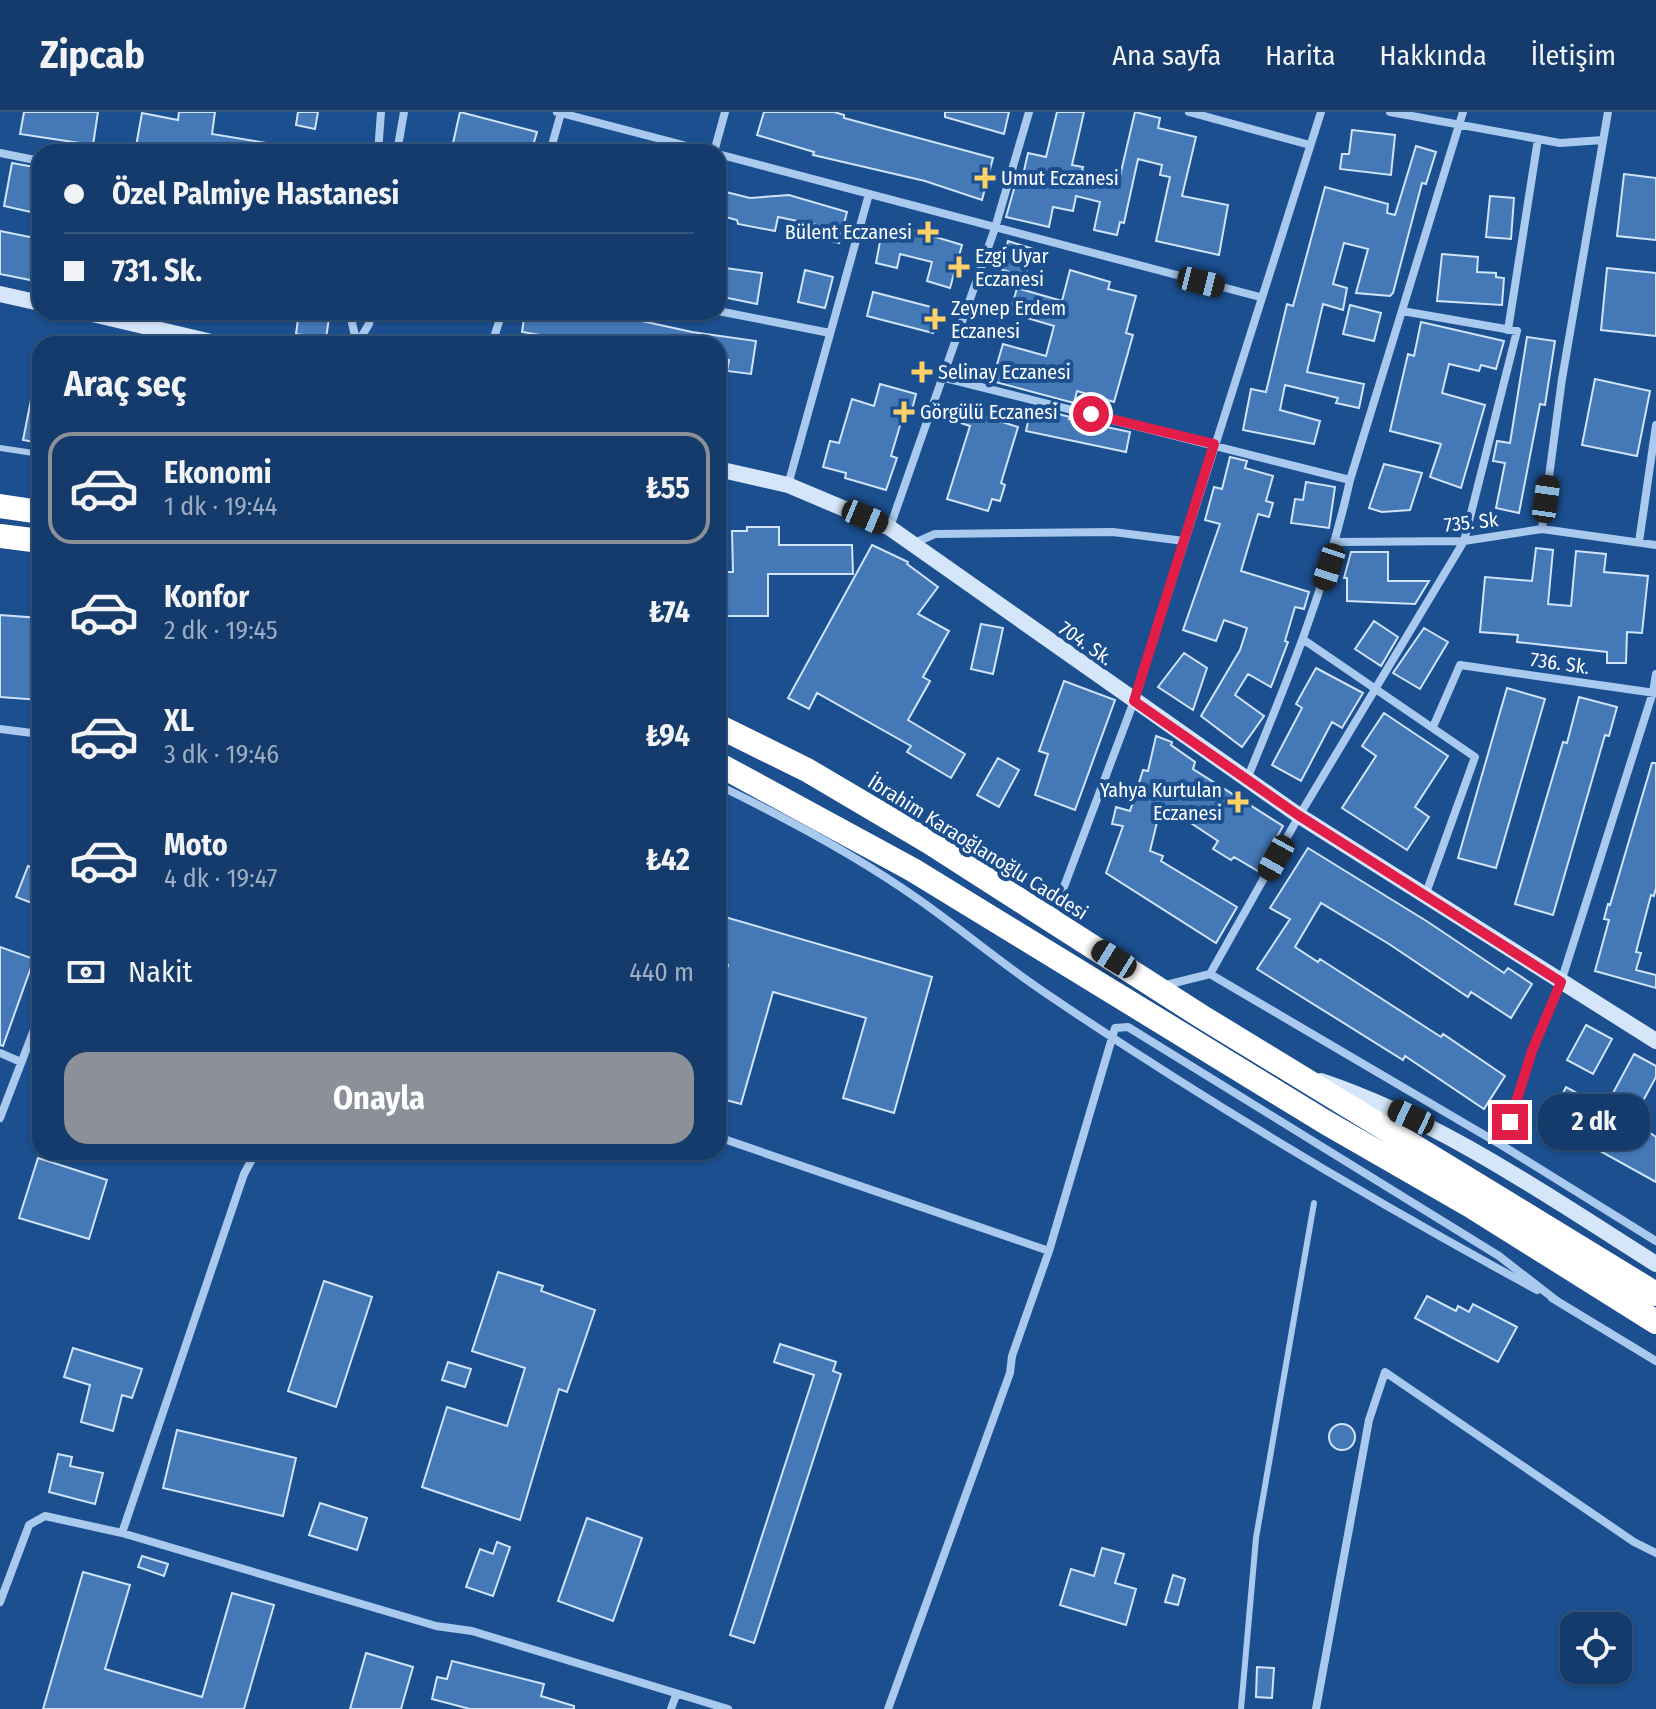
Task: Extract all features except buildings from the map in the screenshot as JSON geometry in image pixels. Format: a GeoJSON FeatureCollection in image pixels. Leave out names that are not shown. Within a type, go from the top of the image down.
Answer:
{"type":"FeatureCollection","features":[{"type":"Feature","properties":{"kind":"highway"},"geometry":{"type":"LineString","coordinates":[[0,506],[32,511]]}},
{"type":"Feature","properties":{"kind":"highway"},"geometry":{"type":"LineString","coordinates":[[0,536],[32,540]]}},
{"type":"Feature","properties":{"kind":"highway","name":"İbrahim Karaoğlanoğlu Caddesi"},"geometry":{"type":"LineString","coordinates":[[726,730],[807,770],[929,842],[1288,1069],[1656,1294]]}},
{"type":"Feature","properties":{"kind":"highway"},"geometry":{"type":"LineString","coordinates":[[726,768],[913,870],[1325,1122],[1471,1206],[1656,1322]]}},
{"type":"Feature","properties":{"kind":"street"},"geometry":{"type":"LineString","coordinates":[[379,144],[381,112]]}},
{"type":"Feature","properties":{"kind":"street"},"geometry":{"type":"LineString","coordinates":[[398,144],[404,112]]}},
{"type":"Feature","properties":{"kind":"street"},"geometry":{"type":"LineString","coordinates":[[552,144],[559,112],[680,144]]}},
{"type":"Feature","properties":{"kind":"street"},"geometry":{"type":"LineString","coordinates":[[716,144],[725,112]]}},
{"type":"Feature","properties":{"kind":"street"},"geometry":{"type":"LineString","coordinates":[[890,528],[945,378],[995,228],[1029,112]]}},
{"type":"Feature","properties":{"kind":"street"},"geometry":{"type":"LineString","coordinates":[[1189,112],[1310,145]]}},
{"type":"Feature","properties":{"kind":"street"},"geometry":{"type":"LineString","coordinates":[[1051,921],[1134,701],[1321,112]]}},
{"type":"Feature","properties":{"kind":"street"},"geometry":{"type":"LineString","coordinates":[[1390,112],[1560,143],[1603,140]]}},
{"type":"Feature","properties":{"kind":"street"},"geometry":{"type":"LineString","coordinates":[[1247,779],[1304,640],[1337,542],[1350,480],[1463,112]]}},
{"type":"Feature","properties":{"kind":"street"},"geometry":{"type":"LineString","coordinates":[[1542,529],[1562,379],[1608,112]]}},
{"type":"Feature","properties":{"kind":"street"},"geometry":{"type":"LineString","coordinates":[[1508,330],[1538,139]]}},
{"type":"Feature","properties":{"kind":"street"},"geometry":{"type":"LineString","coordinates":[[0,153],[32,159]]}},
{"type":"Feature","properties":{"kind":"street"},"geometry":{"type":"LineString","coordinates":[[726,156],[1260,297]]}},
{"type":"Feature","properties":{"kind":"street"},"geometry":{"type":"LineString","coordinates":[[788,485],[869,194]]}},
{"type":"Feature","properties":{"kind":"street"},"geometry":{"type":"LineString","coordinates":[[0,294],[32,301]]}},
{"type":"Feature","properties":{"kind":"street"},"geometry":{"type":"LineString","coordinates":[[1210,974],[1299,816],[1464,541],[1517,331],[1402,311]]}},
{"type":"Feature","properties":{"kind":"street"},"geometry":{"type":"LineString","coordinates":[[726,313],[830,333]]}},
{"type":"Feature","properties":{"kind":"street"},"geometry":{"type":"LineString","coordinates":[[118,320],[186,336]]}},
{"type":"Feature","properties":{"kind":"street"},"geometry":{"type":"LineString","coordinates":[[945,378],[1350,480]]}},
{"type":"Feature","properties":{"kind":"street"},"geometry":{"type":"LineString","coordinates":[[1639,542],[1656,425]]}},
{"type":"Feature","properties":{"kind":"street","name":"704. Sk."},"geometry":{"type":"LineString","coordinates":[[726,471],[788,485],[890,528],[1299,816],[1656,1041]]}},
{"type":"Feature","properties":{"kind":"street","name":"735. Sk"},"geometry":{"type":"LineString","coordinates":[[1337,542],[1464,541],[1542,529],[1656,545]]}},
{"type":"Feature","properties":{"kind":"street"},"geometry":{"type":"LineString","coordinates":[[912,544],[935,534],[1113,532],[1184,541]]}},
{"type":"Feature","properties":{"kind":"street"},"geometry":{"type":"LineString","coordinates":[[1304,640],[1475,757],[1424,897]]}},
{"type":"Feature","properties":{"kind":"street","name":"736. Sk."},"geometry":{"type":"LineString","coordinates":[[1433,727],[1460,665],[1655,693]]}},
{"type":"Feature","properties":{"kind":"street"},"geometry":{"type":"LineString","coordinates":[[1503,1146],[1532,1051],[1561,982],[1655,693],[1656,674]]}},
{"type":"Feature","properties":{"kind":"street"},"geometry":{"type":"LineString","coordinates":[[0,729],[32,733]]}},
{"type":"Feature","properties":{"kind":"street"},"geometry":{"type":"LineString","coordinates":[[726,789],[808,831],[915,896],[1045,992],[1317,1166],[1466,1253],[1557,1301],[1656,1361]]}},
{"type":"Feature","properties":{"kind":"street"},"geometry":{"type":"LineString","coordinates":[[1157,987],[1210,974],[1503,1146],[1656,1241]]}},
{"type":"Feature","properties":{"kind":"street"},"geometry":{"type":"LineString","coordinates":[[888,1709],[1010,1373],[1012,1356],[1049,1251],[1111,1035],[1120,1025],[1128,1027],[1499,1256],[1557,1301]]}},
{"type":"Feature","properties":{"kind":"street"},"geometry":{"type":"LineString","coordinates":[[0,1118],[32,1034]]}},
{"type":"Feature","properties":{"kind":"street"},"geometry":{"type":"LineString","coordinates":[[0,1053],[21,1062]]}},
{"type":"Feature","properties":{"kind":"street"},"geometry":{"type":"LineString","coordinates":[[1288,1069],[1368,1097],[1440,1132],[1656,1264]]}},
{"type":"Feature","properties":{"kind":"street"},"geometry":{"type":"LineString","coordinates":[[726,1140],[1049,1251]]}},
{"type":"Feature","properties":{"kind":"street"},"geometry":{"type":"LineString","coordinates":[[1317,1166],[1325,1149]]}},
{"type":"Feature","properties":{"kind":"street"},"geometry":{"type":"LineString","coordinates":[[122,1533],[244,1174],[252,1160]]}},
{"type":"Feature","properties":{"kind":"street"},"geometry":{"type":"LineString","coordinates":[[1316,1709],[1369,1420],[1385,1372],[1634,1542],[1656,1553]]}},
{"type":"Feature","properties":{"kind":"street"},"geometry":{"type":"LineString","coordinates":[[0,1602],[29,1525],[45,1516],[122,1533],[436,1626],[472,1631],[728,1709]]}},
{"type":"Feature","properties":{"kind":"street"},"geometry":{"type":"LineString","coordinates":[[671,1709],[676,1695]]}},
{"type":"Feature","properties":{"kind":"lane"},"geometry":{"type":"LineString","coordinates":[[0,448],[32,453]]}},
{"type":"Feature","properties":{"kind":"lane"},"geometry":{"type":"LineString","coordinates":[[1241,1709],[1256,1538],[1314,1203]]}},
{"type":"Feature","properties":{"kind":"place","name":"Umut Eczanesi"},"geometry":{"type":"Point","coordinates":[985,178]}},
{"type":"Feature","properties":{"kind":"place","name":"Bülent Eczanesi"},"geometry":{"type":"Point","coordinates":[928,232]}},
{"type":"Feature","properties":{"kind":"place","name":"Ezgi Uyar Eczanesi"},"geometry":{"type":"Point","coordinates":[959,267]}},
{"type":"Feature","properties":{"kind":"place","name":"Zeynep Erdem Eczanesi"},"geometry":{"type":"Point","coordinates":[935,319]}},
{"type":"Feature","properties":{"kind":"place","name":"Selinay Eczanesi"},"geometry":{"type":"Point","coordinates":[922,372]}},
{"type":"Feature","properties":{"kind":"place","name":"Görgülü Eczanesi"},"geometry":{"type":"Point","coordinates":[904,412]}},
{"type":"Feature","properties":{"kind":"place","name":"Yahya Kurtulan Eczanesi"},"geometry":{"type":"Point","coordinates":[1238,802]}},
{"type":"Feature","properties":{"kind":"route"},"geometry":{"type":"LineString","coordinates":[[1091,414],[1214,444],[1134,701],[1298,815],[1561,982],[1532,1051],[1510,1122]]}}]}
